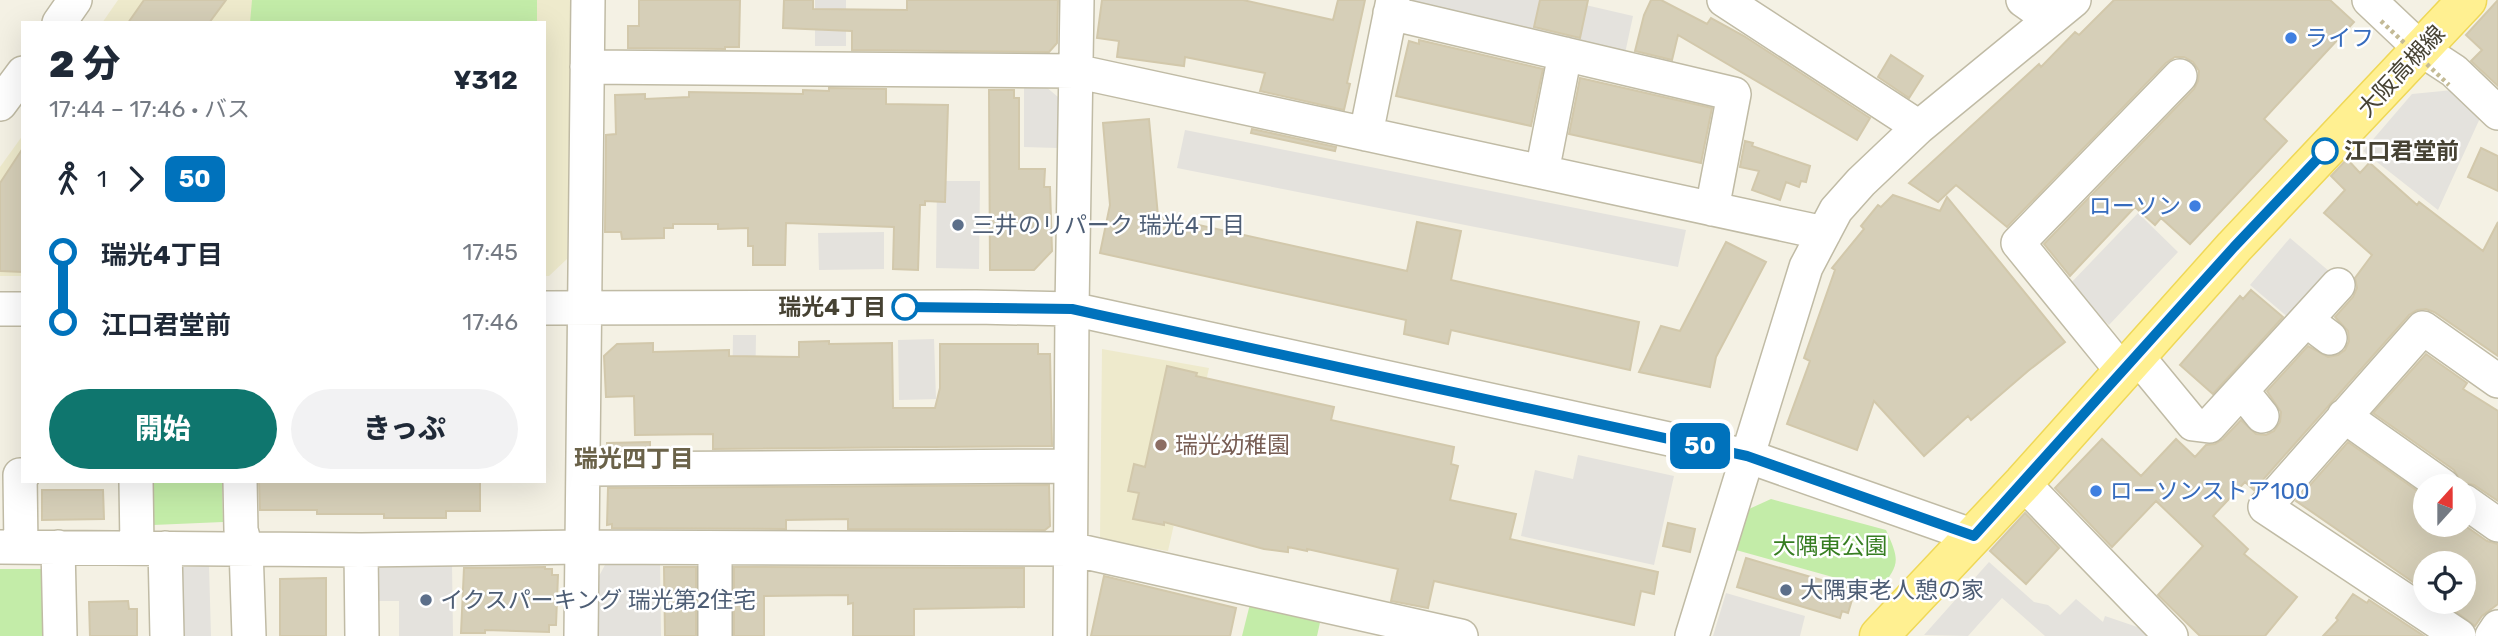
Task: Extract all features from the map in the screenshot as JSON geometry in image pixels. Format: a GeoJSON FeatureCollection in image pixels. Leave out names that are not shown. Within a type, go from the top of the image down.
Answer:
{"type":"FeatureCollection","features":[{"type":"Feature","properties":{"kind":"main road","name":"大阪高槻線"},"geometry":{"type":"LineString","coordinates":[[1880,636],[2023,483],[2234,247],[2467,0]]}},
{"type":"Feature","properties":{"kind":"street"},"geometry":{"type":"LineString","coordinates":[[60,21],[75,0]]}},
{"type":"Feature","properties":{"kind":"street"},"geometry":{"type":"LineString","coordinates":[[581,636],[585,468],[583,308],[589,0]]}},
{"type":"Feature","properties":{"kind":"street"},"geometry":{"type":"LineString","coordinates":[[1070,636],[1077,0]]}},
{"type":"Feature","properties":{"kind":"street"},"geometry":{"type":"LineString","coordinates":[[1724,0],[1919,127]]}},
{"type":"Feature","properties":{"kind":"street"},"geometry":{"type":"LineString","coordinates":[[2023,0],[2062,9]]}},
{"type":"Feature","properties":{"kind":"street"},"geometry":{"type":"LineString","coordinates":[[1366,134],[1392,6],[1565,54],[1734,94],[1712,209]]}},
{"type":"Feature","properties":{"kind":"street"},"geometry":{"type":"LineString","coordinates":[[1692,636],[1806,267],[1836,210],[1861,182],[1919,127],[2062,9]]}},
{"type":"Feature","properties":{"kind":"street"},"geometry":{"type":"LineString","coordinates":[[2375,11],[2422,50],[2454,71],[2498,113]]}},
{"type":"Feature","properties":{"kind":"street"},"geometry":{"type":"LineString","coordinates":[[1542,172],[1565,54]]}},
{"type":"Feature","properties":{"kind":"street"},"geometry":{"type":"LineString","coordinates":[[587,67],[1075,71],[1824,233]]}},
{"type":"Feature","properties":{"kind":"street"},"geometry":{"type":"LineString","coordinates":[[0,104],[21,76]]}},
{"type":"Feature","properties":{"kind":"street"},"geometry":{"type":"LineString","coordinates":[[2180,76],[2018,243],[2130,364],[2193,424],[2209,426],[2252,403],[2318,329],[2338,285]]}},
{"type":"Feature","properties":{"kind":"street"},"geometry":{"type":"LineString","coordinates":[[546,308],[1072,309],[1747,456],[1974,536]]}},
{"type":"Feature","properties":{"kind":"street"},"geometry":{"type":"LineString","coordinates":[[0,309],[21,309]]}},
{"type":"Feature","properties":{"kind":"street"},"geometry":{"type":"LineString","coordinates":[[2459,636],[2264,506],[2423,328],[2498,381]]}},
{"type":"Feature","properties":{"kind":"street"},"geometry":{"type":"LineString","coordinates":[[2344,416],[2426,474]]}},
{"type":"Feature","properties":{"kind":"street"},"geometry":{"type":"LineString","coordinates":[[585,468],[1071,466]]}},
{"type":"Feature","properties":{"kind":"street"},"geometry":{"type":"LineString","coordinates":[[21,475],[11,547],[1071,550],[1461,636]]}},
{"type":"Feature","properties":{"kind":"street"},"geometry":{"type":"LineString","coordinates":[[136,483],[167,636]]}},
{"type":"Feature","properties":{"kind":"street"},"geometry":{"type":"LineString","coordinates":[[240,483],[241,530],[246,548],[249,636]]}},
{"type":"Feature","properties":{"kind":"street"},"geometry":{"type":"LineString","coordinates":[[2023,483],[2171,636]]}},
{"type":"Feature","properties":{"kind":"street"},"geometry":{"type":"LineString","coordinates":[[2476,509],[2498,525]]}},
{"type":"Feature","properties":{"kind":"street"},"geometry":{"type":"LineString","coordinates":[[58,547],[60,636]]}},
{"type":"Feature","properties":{"kind":"street"},"geometry":{"type":"LineString","coordinates":[[715,548],[715,636]]}},
{"type":"Feature","properties":{"kind":"street"},"geometry":{"type":"LineString","coordinates":[[361,550],[362,636]]}},
{"type":"Feature","properties":{"kind":"street"},"geometry":{"type":"LineString","coordinates":[[2492,636],[2498,627]]}},
{"type":"Feature","properties":{"kind":"path"},"geometry":{"type":"LineString","coordinates":[[2375,11],[2449,85]]}},
{"type":"Feature","properties":{"kind":"shaded area"},"geometry":{"type":"Polygon","coordinates":[[[118,0],[571,0],[567,259],[546,276],[546,21],[103,21],[118,0]]]}},
{"type":"Feature","properties":{"kind":"shaded area"},"geometry":{"type":"Polygon","coordinates":[[[815,0],[846,0],[846,46],[815,46],[815,0]]]}},
{"type":"Feature","properties":{"kind":"shaded area"},"geometry":{"type":"Polygon","coordinates":[[[1413,0],[1564,0],[1633,16],[1624,58],[1410,10],[1413,0]]]}},
{"type":"Feature","properties":{"kind":"shaded area"},"geometry":{"type":"Polygon","coordinates":[[[1024,86],[1045,86],[1058,97],[1058,148],[1024,147],[1024,86]]]}},
{"type":"Feature","properties":{"kind":"shaded area"},"geometry":{"type":"Polygon","coordinates":[[[2453,90],[2481,116],[2438,210],[2363,151],[2412,94],[2453,90]]]}},
{"type":"Feature","properties":{"kind":"shaded area"},"geometry":{"type":"Polygon","coordinates":[[[1185,130],[1686,230],[1678,267],[1177,168],[1185,130]]]}},
{"type":"Feature","properties":{"kind":"shaded area"},"geometry":{"type":"Polygon","coordinates":[[[21,138],[21,276],[0,276],[0,167],[21,138]]]}},
{"type":"Feature","properties":{"kind":"shaded area","name":"三井のリパーク 瑞光4丁目"},"geometry":{"type":"Polygon","coordinates":[[[937,181],[980,181],[979,269],[936,268],[937,181]]]}},
{"type":"Feature","properties":{"kind":"shaded area"},"geometry":{"type":"Polygon","coordinates":[[[2138,213],[2178,252],[2109,325],[2068,286],[2138,213]]]}},
{"type":"Feature","properties":{"kind":"shaded area"},"geometry":{"type":"Polygon","coordinates":[[[884,232],[884,269],[819,270],[818,233],[884,232]]]}},
{"type":"Feature","properties":{"kind":"shaded area"},"geometry":{"type":"Polygon","coordinates":[[[2290,238],[2330,272],[2290,319],[2250,285],[2290,238]]]}},
{"type":"Feature","properties":{"kind":"shaded area"},"geometry":{"type":"Polygon","coordinates":[[[733,335],[756,335],[755,402],[732,401],[733,335]]]}},
{"type":"Feature","properties":{"kind":"shaded area"},"geometry":{"type":"Polygon","coordinates":[[[934,339],[936,399],[899,400],[898,340],[934,339]]]}},
{"type":"Feature","properties":{"kind":"shaded area"},"geometry":{"type":"Polygon","coordinates":[[[1102,349],[1209,368],[1168,551],[1100,540],[1102,349]]]}},
{"type":"Feature","properties":{"kind":"shaded area"},"geometry":{"type":"Polygon","coordinates":[[[1578,455],[1674,476],[1654,565],[1521,536],[1535,470],[1573,479],[1578,455]]]}},
{"type":"Feature","properties":{"kind":"shaded area"},"geometry":{"type":"Polygon","coordinates":[[[660,560],[661,636],[598,636],[597,580],[607,561],[660,560]]]}},
{"type":"Feature","properties":{"kind":"shaded area"},"geometry":{"type":"Polygon","coordinates":[[[1989,562],[2034,602],[2048,605],[2060,615],[2076,599],[2103,622],[2105,616],[2155,633],[2154,636],[2045,636],[2002,598],[1968,636],[1924,635],[1989,562]]]}},
{"type":"Feature","properties":{"kind":"shaded area","name":"イクスパーキング 瑞光第2住宅"},"geometry":{"type":"Polygon","coordinates":[[[374,565],[452,565],[453,636],[399,636],[399,601],[375,601],[374,565]]]}},
{"type":"Feature","properties":{"kind":"shaded area"},"geometry":{"type":"Polygon","coordinates":[[[209,566],[211,636],[180,636],[179,567],[209,566]]]}},
{"type":"Feature","properties":{"kind":"shaded area"},"geometry":{"type":"Polygon","coordinates":[[[1726,593],[1805,616],[1800,636],[1713,636],[1726,593]]]}},
{"type":"Feature","properties":{"kind":"green space"},"geometry":{"type":"Polygon","coordinates":[[[252,0],[537,0],[537,21],[250,21],[252,0]]]}},
{"type":"Feature","properties":{"kind":"green space"},"geometry":{"type":"Polygon","coordinates":[[[152,483],[222,483],[223,522],[153,525],[152,483]]]}},
{"type":"Feature","properties":{"kind":"green space","name":"大隅東公園"},"geometry":{"type":"Polygon","coordinates":[[[1771,499],[1886,530],[1896,562],[1891,574],[1879,590],[1736,550],[1749,509],[1771,499]]]}},
{"type":"Feature","properties":{"kind":"green space"},"geometry":{"type":"Polygon","coordinates":[[[0,569],[46,569],[46,636],[0,636],[0,569]]]}},
{"type":"Feature","properties":{"kind":"green space"},"geometry":{"type":"Polygon","coordinates":[[[1250,604],[1321,618],[1317,636],[1242,636],[1250,604]]]}},
{"type":"Feature","properties":{"kind":"building"},"geometry":{"type":"Polygon","coordinates":[[[144,0],[226,0],[210,21],[129,21],[144,0]]]}},
{"type":"Feature","properties":{"kind":"building"},"geometry":{"type":"Polygon","coordinates":[[[639,0],[740,0],[739,47],[628,48],[628,26],[639,26],[639,0]]]}},
{"type":"Feature","properties":{"kind":"building"},"geometry":{"type":"Polygon","coordinates":[[[784,0],[813,0],[813,9],[907,10],[907,0],[1058,0],[1057,43],[1049,52],[852,50],[852,31],[783,28],[784,0]]]}},
{"type":"Feature","properties":{"kind":"building"},"geometry":{"type":"Polygon","coordinates":[[[1102,0],[1243,0],[1333,20],[1338,0],[1365,0],[1347,83],[1350,84],[1344,110],[1260,91],[1265,73],[1185,57],[1184,66],[1117,57],[1119,41],[1097,38],[1102,0]]]}},
{"type":"Feature","properties":{"kind":"building"},"geometry":{"type":"Polygon","coordinates":[[[1540,0],[1588,0],[1580,38],[1534,27],[1540,0]]]}},
{"type":"Feature","properties":{"kind":"building"},"geometry":{"type":"Polygon","coordinates":[[[1651,0],[1661,0],[1707,24],[1711,18],[1744,36],[1870,118],[1857,140],[1678,35],[1672,60],[1635,51],[1644,15],[1651,0]]]}},
{"type":"Feature","properties":{"kind":"building"},"geometry":{"type":"Polygon","coordinates":[[[2114,0],[2330,0],[2354,22],[2264,119],[2287,141],[2190,244],[2161,218],[2155,225],[2135,207],[2070,276],[2044,244],[2194,89],[2199,71],[2193,62],[2184,57],[2175,57],[2166,63],[2007,227],[1956,185],[1938,202],[1909,183],[2039,64],[2041,67],[2075,32],[2079,35],[2114,0]]]}},
{"type":"Feature","properties":{"kind":"building"},"geometry":{"type":"Polygon","coordinates":[[[2498,0],[2498,86],[2471,61],[2482,50],[2466,35],[2498,0]]]}},
{"type":"Feature","properties":{"kind":"building"},"geometry":{"type":"Polygon","coordinates":[[[1419,40],[1543,69],[1531,126],[1396,96],[1409,41],[1419,44],[1419,40]]]}},
{"type":"Feature","properties":{"kind":"building"},"geometry":{"type":"Polygon","coordinates":[[[1891,55],[1923,76],[1909,98],[1878,77],[1891,55]]]}},
{"type":"Feature","properties":{"kind":"building"},"geometry":{"type":"Polygon","coordinates":[[[1580,78],[1712,108],[1701,163],[1569,134],[1580,78]]]}},
{"type":"Feature","properties":{"kind":"building"},"geometry":{"type":"Polygon","coordinates":[[[829,88],[886,89],[886,104],[948,105],[945,202],[925,201],[925,205],[920,205],[918,270],[893,269],[894,227],[786,223],[785,265],[753,265],[753,246],[748,246],[748,228],[718,229],[718,224],[673,224],[673,228],[664,228],[664,238],[622,239],[621,232],[605,232],[606,135],[616,134],[615,95],[645,94],[645,99],[689,97],[689,92],[803,94],[803,90],[829,91],[829,88]]]}},
{"type":"Feature","properties":{"kind":"building"},"geometry":{"type":"Polygon","coordinates":[[[989,90],[1014,90],[1014,98],[1019,98],[1019,169],[1045,169],[1044,187],[1050,187],[1052,251],[1034,270],[990,270],[989,90]]]}},
{"type":"Feature","properties":{"kind":"building"},"geometry":{"type":"Polygon","coordinates":[[[1149,119],[1158,216],[1407,271],[1417,222],[1461,231],[1451,280],[1639,322],[1630,370],[1451,330],[1448,344],[1404,334],[1406,320],[1100,253],[1110,205],[1103,123],[1149,119]]]}},
{"type":"Feature","properties":{"kind":"building"},"geometry":{"type":"Polygon","coordinates":[[[1252,129],[1336,147],[1335,151],[1251,133],[1252,129]]]}},
{"type":"Feature","properties":{"kind":"building"},"geometry":{"type":"Polygon","coordinates":[[[1745,141],[1753,143],[1752,146],[1810,166],[1806,182],[1801,181],[1799,187],[1786,182],[1780,200],[1752,190],[1759,171],[1740,167],[1745,141]]]}},
{"type":"Feature","properties":{"kind":"building"},"geometry":{"type":"Polygon","coordinates":[[[2481,148],[2498,156],[2498,191],[2468,177],[2481,148]]]}},
{"type":"Feature","properties":{"kind":"building"},"geometry":{"type":"Polygon","coordinates":[[[21,151],[21,272],[0,271],[0,183],[21,151]]]}},
{"type":"Feature","properties":{"kind":"building"},"geometry":{"type":"Polygon","coordinates":[[[2347,159],[2360,173],[2371,161],[2371,164],[2417,205],[2419,202],[2483,251],[2498,222],[2498,356],[2434,312],[2417,310],[2409,315],[2254,490],[2245,482],[2213,516],[2248,549],[2244,554],[2297,597],[2265,636],[2200,636],[2158,595],[2203,546],[2156,501],[2112,547],[2055,488],[2102,439],[2141,476],[2176,439],[2195,457],[2206,445],[2223,439],[2241,420],[2256,434],[2266,435],[2274,431],[2280,422],[2281,412],[2267,391],[2308,346],[2328,357],[2345,350],[2349,341],[2348,331],[2335,317],[2353,297],[2357,288],[2355,278],[2372,255],[2324,213],[2345,190],[2331,176],[2347,159]]]}},
{"type":"Feature","properties":{"kind":"building"},"geometry":{"type":"Polygon","coordinates":[[[1893,195],[1940,211],[1947,197],[2065,342],[1971,420],[1968,416],[1924,456],[1874,401],[1857,450],[1787,424],[1810,361],[1804,358],[1835,270],[1832,268],[1864,229],[1861,226],[1878,205],[1881,207],[1893,195]]]}},
{"type":"Feature","properties":{"kind":"building"},"geometry":{"type":"Polygon","coordinates":[[[1726,242],[1766,262],[1716,357],[1710,387],[1639,372],[1661,326],[1680,331],[1726,242]]]}},
{"type":"Feature","properties":{"kind":"building"},"geometry":{"type":"Polygon","coordinates":[[[2251,290],[2283,317],[2213,394],[2180,365],[2240,296],[2243,299],[2251,290]]]}},
{"type":"Feature","properties":{"kind":"building"},"geometry":{"type":"Polygon","coordinates":[[[829,341],[829,344],[892,343],[893,408],[935,408],[940,388],[940,344],[1038,344],[1038,354],[1050,354],[1052,446],[713,449],[713,434],[635,435],[634,396],[606,397],[604,356],[617,344],[653,343],[653,352],[729,350],[729,356],[799,357],[799,342],[829,341]]]}},
{"type":"Feature","properties":{"kind":"building"},"geometry":{"type":"Polygon","coordinates":[[[2426,354],[2467,383],[2463,389],[2498,411],[2498,501],[2476,486],[2476,474],[2456,474],[2373,413],[2426,354]]]}},
{"type":"Feature","properties":{"kind":"building"},"geometry":{"type":"Polygon","coordinates":[[[1167,366],[1197,373],[1196,376],[1334,407],[1331,420],[1454,447],[1451,464],[1458,466],[1450,500],[1516,514],[1510,539],[1658,572],[1654,594],[1641,591],[1634,625],[1434,581],[1428,608],[1391,601],[1398,569],[1307,549],[1288,547],[1288,552],[1264,549],[1164,522],[1164,525],[1133,519],[1139,493],[1128,491],[1134,464],[1145,467],[1167,366]]]}},
{"type":"Feature","properties":{"kind":"building"},"geometry":{"type":"Polygon","coordinates":[[[650,442],[650,449],[607,450],[607,443],[650,442]]]}},
{"type":"Feature","properties":{"kind":"building"},"geometry":{"type":"Polygon","coordinates":[[[2348,442],[2413,488],[2413,537],[2476,537],[2476,533],[2498,544],[2498,604],[2482,616],[2475,626],[2459,614],[2476,614],[2476,551],[2413,551],[2413,582],[2296,501],[2348,442]]]}},
{"type":"Feature","properties":{"kind":"building"},"geometry":{"type":"Polygon","coordinates":[[[259,483],[480,483],[480,511],[446,511],[446,518],[384,518],[384,514],[317,514],[317,510],[260,510],[259,483]]]}},
{"type":"Feature","properties":{"kind":"building"},"geometry":{"type":"Polygon","coordinates":[[[1049,485],[1050,526],[1045,530],[848,529],[848,519],[786,520],[786,529],[612,528],[612,524],[607,525],[608,488],[1049,485]]]}},
{"type":"Feature","properties":{"kind":"building"},"geometry":{"type":"Polygon","coordinates":[[[42,490],[103,490],[104,519],[42,520],[42,490]]]}},
{"type":"Feature","properties":{"kind":"building"},"geometry":{"type":"Polygon","coordinates":[[[2025,513],[2059,548],[2026,584],[1990,551],[2025,513]]]}},
{"type":"Feature","properties":{"kind":"building"},"geometry":{"type":"Polygon","coordinates":[[[1668,523],[1695,529],[1690,552],[1663,546],[1668,523]]]}},
{"type":"Feature","properties":{"kind":"building"},"geometry":{"type":"Polygon","coordinates":[[[1746,558],[1855,590],[1848,613],[1842,611],[1840,618],[1737,587],[1746,558]]]}},
{"type":"Feature","properties":{"kind":"building"},"geometry":{"type":"Polygon","coordinates":[[[664,567],[696,567],[696,636],[665,636],[664,567]]]}},
{"type":"Feature","properties":{"kind":"building"},"geometry":{"type":"Polygon","coordinates":[[[734,567],[1024,568],[1024,607],[914,609],[914,636],[853,636],[853,603],[848,604],[848,595],[764,596],[764,636],[734,636],[734,567]]]}},
{"type":"Feature","properties":{"kind":"building"},"geometry":{"type":"Polygon","coordinates":[[[464,568],[552,569],[552,575],[558,575],[556,625],[549,625],[549,632],[485,630],[485,633],[461,633],[464,568]]]}},
{"type":"Feature","properties":{"kind":"building"},"geometry":{"type":"Polygon","coordinates":[[[1104,576],[1236,608],[1230,636],[1091,636],[1104,576]]]}},
{"type":"Feature","properties":{"kind":"building"},"geometry":{"type":"Polygon","coordinates":[[[326,578],[326,636],[280,636],[280,579],[326,578]]]}},
{"type":"Feature","properties":{"kind":"building"},"geometry":{"type":"Polygon","coordinates":[[[2353,594],[2367,603],[2369,600],[2424,636],[2323,636],[2338,620],[2336,618],[2353,594]]]}},
{"type":"Feature","properties":{"kind":"building"},"geometry":{"type":"Polygon","coordinates":[[[128,601],[129,609],[137,609],[137,636],[90,636],[89,602],[128,601]]]}},
{"type":"Feature","properties":{"kind":"bus line","name":"50"},"geometry":{"type":"LineString","coordinates":[[905,307],[1072,309],[1747,456],[1974,536],[2234,247],[2325,151]]}},
{"type":"Feature","properties":{"kind":"place","name":"ライフ"},"geometry":{"type":"Point","coordinates":[2291,38]}},
{"type":"Feature","properties":{"kind":"place","name":"江口君堂前"},"geometry":{"type":"Point","coordinates":[2325,151]}},
{"type":"Feature","properties":{"kind":"place","name":"ローソン"},"geometry":{"type":"Point","coordinates":[2195,206]}},
{"type":"Feature","properties":{"kind":"place","name":"三井のリパーク 瑞光4丁目"},"geometry":{"type":"Point","coordinates":[958,225]}},
{"type":"Feature","properties":{"kind":"place","name":"瑞光4丁目"},"geometry":{"type":"Point","coordinates":[905,307]}},
{"type":"Feature","properties":{"kind":"place","name":"瑞光幼稚園"},"geometry":{"type":"Point","coordinates":[1161,445]}},
{"type":"Feature","properties":{"kind":"place","name":"ローソンストア100"},"geometry":{"type":"Point","coordinates":[2096,491]}},
{"type":"Feature","properties":{"kind":"place","name":"大隅東老人憩の家"},"geometry":{"type":"Point","coordinates":[1786,590]}},
{"type":"Feature","properties":{"kind":"place","name":"イクスパーキング 瑞光第2住宅"},"geometry":{"type":"Point","coordinates":[426,600]}},
{"type":"Feature","properties":{"kind":"district","name":"瑞光四丁目"},"geometry":{"type":"Point","coordinates":[634,459]}}]}
